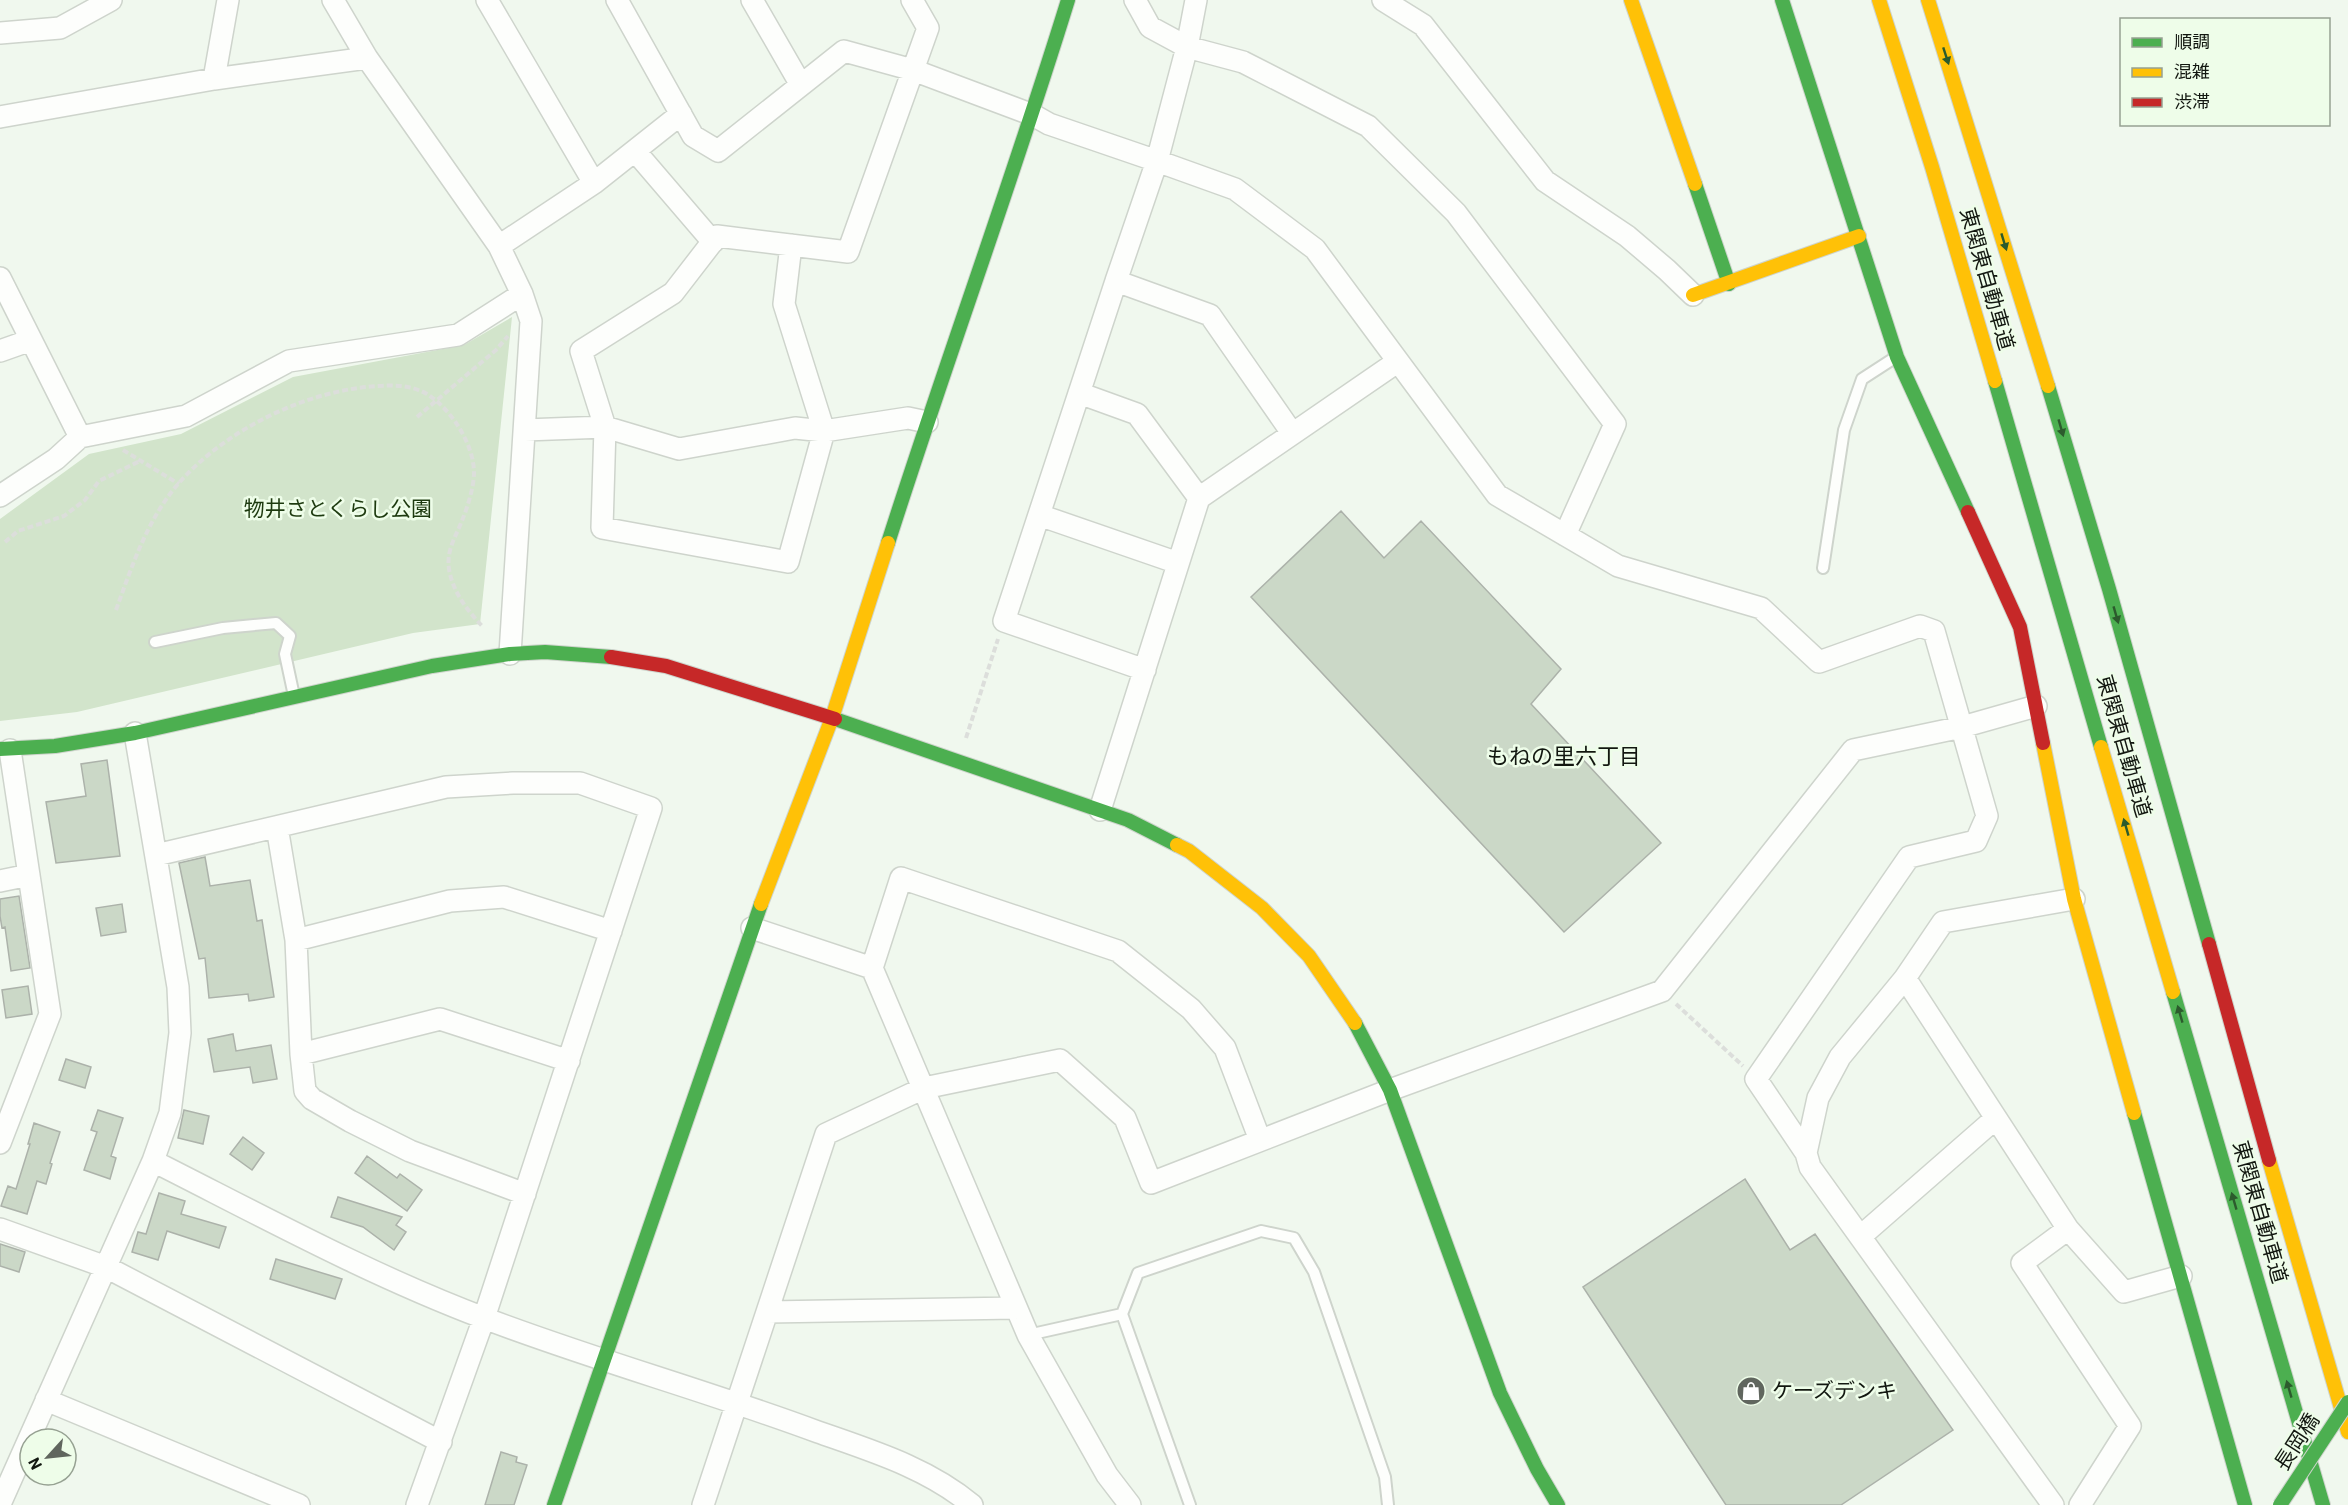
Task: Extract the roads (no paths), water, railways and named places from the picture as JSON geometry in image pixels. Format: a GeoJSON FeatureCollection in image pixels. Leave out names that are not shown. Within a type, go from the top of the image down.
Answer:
{"type":"FeatureCollection","features":[{"type":"Feature","properties":{"kind":"main road"},"geometry":{"type":"LineString","coordinates":[[554,1505],[752,928],[832,718],[927,422],[1033,115],[1068,0]]}},
{"type":"Feature","properties":{"kind":"main road"},"geometry":{"type":"LineString","coordinates":[[1631,0],[1729,284]]}},
{"type":"Feature","properties":{"kind":"main road"},"geometry":{"type":"LineString","coordinates":[[1782,0],[1897,357],[2020,627],[2074,899],[2246,1505]]}},
{"type":"Feature","properties":{"kind":"main road","name":"東関東自動車道"},"geometry":{"type":"LineString","coordinates":[[1879,0],[1932,167],[2323,1505]]}},
{"type":"Feature","properties":{"kind":"main road","name":"東関東自動車道"},"geometry":{"type":"LineString","coordinates":[[1928,0],[2071,461],[2133,672],[2255,1114],[2348,1432]]}},
{"type":"Feature","properties":{"kind":"main road"},"geometry":{"type":"LineString","coordinates":[[1693,295],[1859,236]]}},
{"type":"Feature","properties":{"kind":"main road"},"geometry":{"type":"LineString","coordinates":[[5,749],[55,746],[135,732],[432,666],[510,654],[545,652],[609,657],[666,666],[832,718],[1128,820],[1189,851],[1262,908],[1310,956],[1350,1015],[1390,1090],[1500,1393],[1537,1469],[1558,1505]]}},
{"type":"Feature","properties":{"kind":"main road","name":"長岡橋"},"geometry":{"type":"LineString","coordinates":[[2280,1505],[2348,1402]]}},
{"type":"Feature","properties":{"kind":"street"},"geometry":{"type":"LineString","coordinates":[[0,33],[60,28],[111,0]]}},
{"type":"Feature","properties":{"kind":"street"},"geometry":{"type":"LineString","coordinates":[[214,79],[228,0]]}},
{"type":"Feature","properties":{"kind":"street"},"geometry":{"type":"LineString","coordinates":[[333,0],[367,58],[499,246],[522,294],[531,321],[510,654]]}},
{"type":"Feature","properties":{"kind":"street"},"geometry":{"type":"LineString","coordinates":[[487,0],[594,183]]}},
{"type":"Feature","properties":{"kind":"street"},"geometry":{"type":"LineString","coordinates":[[617,0],[693,136],[718,151],[844,51],[913,70],[1033,115],[1049,124],[1235,189],[1315,249],[1497,495],[1618,566],[1761,608],[1819,662],[1920,626],[1934,631],[1987,816],[1977,841],[1909,858],[1756,1079],[1806,1153],[1810,1167],[2053,1505]]}},
{"type":"Feature","properties":{"kind":"street"},"geometry":{"type":"LineString","coordinates":[[752,0],[801,85]]}},
{"type":"Feature","properties":{"kind":"street"},"geometry":{"type":"LineString","coordinates":[[792,245],[784,304],[824,431],[788,562],[602,528],[605,427],[581,351],[673,292],[717,236],[792,245],[848,252],[928,28],[912,0]]}},
{"type":"Feature","properties":{"kind":"street"},"geometry":{"type":"LineString","coordinates":[[1135,0],[1150,27],[1187,46],[1243,62],[1368,126],[1456,213],[1615,424],[1565,535]]}},
{"type":"Feature","properties":{"kind":"street"},"geometry":{"type":"LineString","coordinates":[[1145,669],[1004,621],[1156,161],[1187,46],[1196,0]]}},
{"type":"Feature","properties":{"kind":"street"},"geometry":{"type":"LineString","coordinates":[[1383,0],[1423,25],[1545,181],[1627,236],[1693,295]]}},
{"type":"Feature","properties":{"kind":"street"},"geometry":{"type":"LineString","coordinates":[[0,117],[214,79],[367,58]]}},
{"type":"Feature","properties":{"kind":"street"},"geometry":{"type":"LineString","coordinates":[[499,246],[594,183],[681,114]]}},
{"type":"Feature","properties":{"kind":"street"},"geometry":{"type":"LineString","coordinates":[[635,151],[712,242]]}},
{"type":"Feature","properties":{"kind":"street"},"geometry":{"type":"LineString","coordinates":[[0,278],[31,340],[86,436]]}},
{"type":"Feature","properties":{"kind":"street"},"geometry":{"type":"LineString","coordinates":[[1116,281],[1210,315],[1292,433]]}},
{"type":"Feature","properties":{"kind":"street"},"geometry":{"type":"LineString","coordinates":[[0,496],[86,436],[186,416],[289,360],[458,335],[522,294]]}},
{"type":"Feature","properties":{"kind":"street"},"geometry":{"type":"LineString","coordinates":[[0,351],[31,340]]}},
{"type":"Feature","properties":{"kind":"street"},"geometry":{"type":"LineString","coordinates":[[1100,810],[1199,498],[1397,362]]}},
{"type":"Feature","properties":{"kind":"street"},"geometry":{"type":"LineString","coordinates":[[1079,393],[1137,414],[1199,498]]}},
{"type":"Feature","properties":{"kind":"street"},"geometry":{"type":"LineString","coordinates":[[525,430],[605,427],[679,449],[795,428],[824,431],[908,418],[927,422]]}},
{"type":"Feature","properties":{"kind":"street"},"geometry":{"type":"LineString","coordinates":[[1039,515],[1178,563]]}},
{"type":"Feature","properties":{"kind":"street"},"geometry":{"type":"LineString","coordinates":[[703,1505],[826,1134],[924,1088],[1060,1060],[1125,1118],[1151,1183],[1390,1090],[1662,991],[1853,750],[1962,727],[2036,706]]}},
{"type":"Feature","properties":{"kind":"street"},"geometry":{"type":"LineString","coordinates":[[0,1504],[153,1161],[170,1113],[180,1033],[178,987],[135,732]]}},
{"type":"Feature","properties":{"kind":"street"},"geometry":{"type":"LineString","coordinates":[[0,1143],[50,1014],[29,875],[5,749]]}},
{"type":"Feature","properties":{"kind":"street"},"geometry":{"type":"LineString","coordinates":[[156,855],[446,787],[513,783],[580,783],[651,808],[484,1318],[417,1505]]}},
{"type":"Feature","properties":{"kind":"street"},"geometry":{"type":"LineString","coordinates":[[277,826],[296,940],[305,1091],[312,1099],[410,1151],[525,1194]]}},
{"type":"Feature","properties":{"kind":"street"},"geometry":{"type":"LineString","coordinates":[[0,881],[29,875]]}},
{"type":"Feature","properties":{"kind":"street"},"geometry":{"type":"LineString","coordinates":[[1130,1505],[1107,1475],[1028,1335],[872,968],[901,878],[1118,951],[1191,1009],[1225,1048],[1260,1140]]}},
{"type":"Feature","properties":{"kind":"street"},"geometry":{"type":"LineString","coordinates":[[296,940],[450,901],[504,897],[611,931]]}},
{"type":"Feature","properties":{"kind":"street"},"geometry":{"type":"LineString","coordinates":[[1806,1153],[1818,1098],[1840,1057],[1905,978],[1943,922],[2074,899]]}},
{"type":"Feature","properties":{"kind":"street"},"geometry":{"type":"LineString","coordinates":[[752,928],[872,968]]}},
{"type":"Feature","properties":{"kind":"street"},"geometry":{"type":"LineString","coordinates":[[1905,978],[2068,1229],[2124,1292],[2181,1276]]}},
{"type":"Feature","properties":{"kind":"street"},"geometry":{"type":"LineString","coordinates":[[301,1054],[440,1019],[569,1061]]}},
{"type":"Feature","properties":{"kind":"street"},"geometry":{"type":"LineString","coordinates":[[1861,1236],[1996,1118]]}},
{"type":"Feature","properties":{"kind":"street"},"geometry":{"type":"LineString","coordinates":[[153,1161],[384,1277],[484,1318],[604,1360],[738,1402],[903,1463],[955,1490],[972,1505]]}},
{"type":"Feature","properties":{"kind":"street"},"geometry":{"type":"LineString","coordinates":[[0,1229],[106,1267],[441,1442]]}},
{"type":"Feature","properties":{"kind":"street"},"geometry":{"type":"LineString","coordinates":[[2068,1229],[2022,1263],[2130,1426],[2080,1505]]}},
{"type":"Feature","properties":{"kind":"street"},"geometry":{"type":"LineString","coordinates":[[767,1312],[1016,1308]]}},
{"type":"Feature","properties":{"kind":"street"},"geometry":{"type":"LineString","coordinates":[[46,1400],[299,1505]]}},
{"type":"Feature","properties":{"kind":"lane"},"geometry":{"type":"LineString","coordinates":[[1822,568],[1844,430],[1862,379],[1897,357]]}},
{"type":"Feature","properties":{"kind":"lane"},"geometry":{"type":"LineString","coordinates":[[155,642],[223,628],[276,623],[290,636],[285,654],[294,697]]}},
{"type":"Feature","properties":{"kind":"lane"},"geometry":{"type":"LineString","coordinates":[[1190,1505],[1122,1314],[1138,1273],[1261,1231],[1294,1238],[1314,1272],[1385,1477],[1388,1505]]}},
{"type":"Feature","properties":{"kind":"lane"},"geometry":{"type":"LineString","coordinates":[[1028,1335],[1122,1314]]}},
{"type":"Feature","properties":{"kind":"place","name":"ケーズデンキ"},"geometry":{"type":"Point","coordinates":[1751,1391]}},
{"type":"Feature","properties":{"kind":"district","name":"もねの里六丁目"},"geometry":{"type":"Point","coordinates":[1564,756]}},
{"type":"Feature","properties":{"kind":"park label","name":"物井さとくらし公園"},"geometry":{"type":"Point","coordinates":[338,509]}}]}
